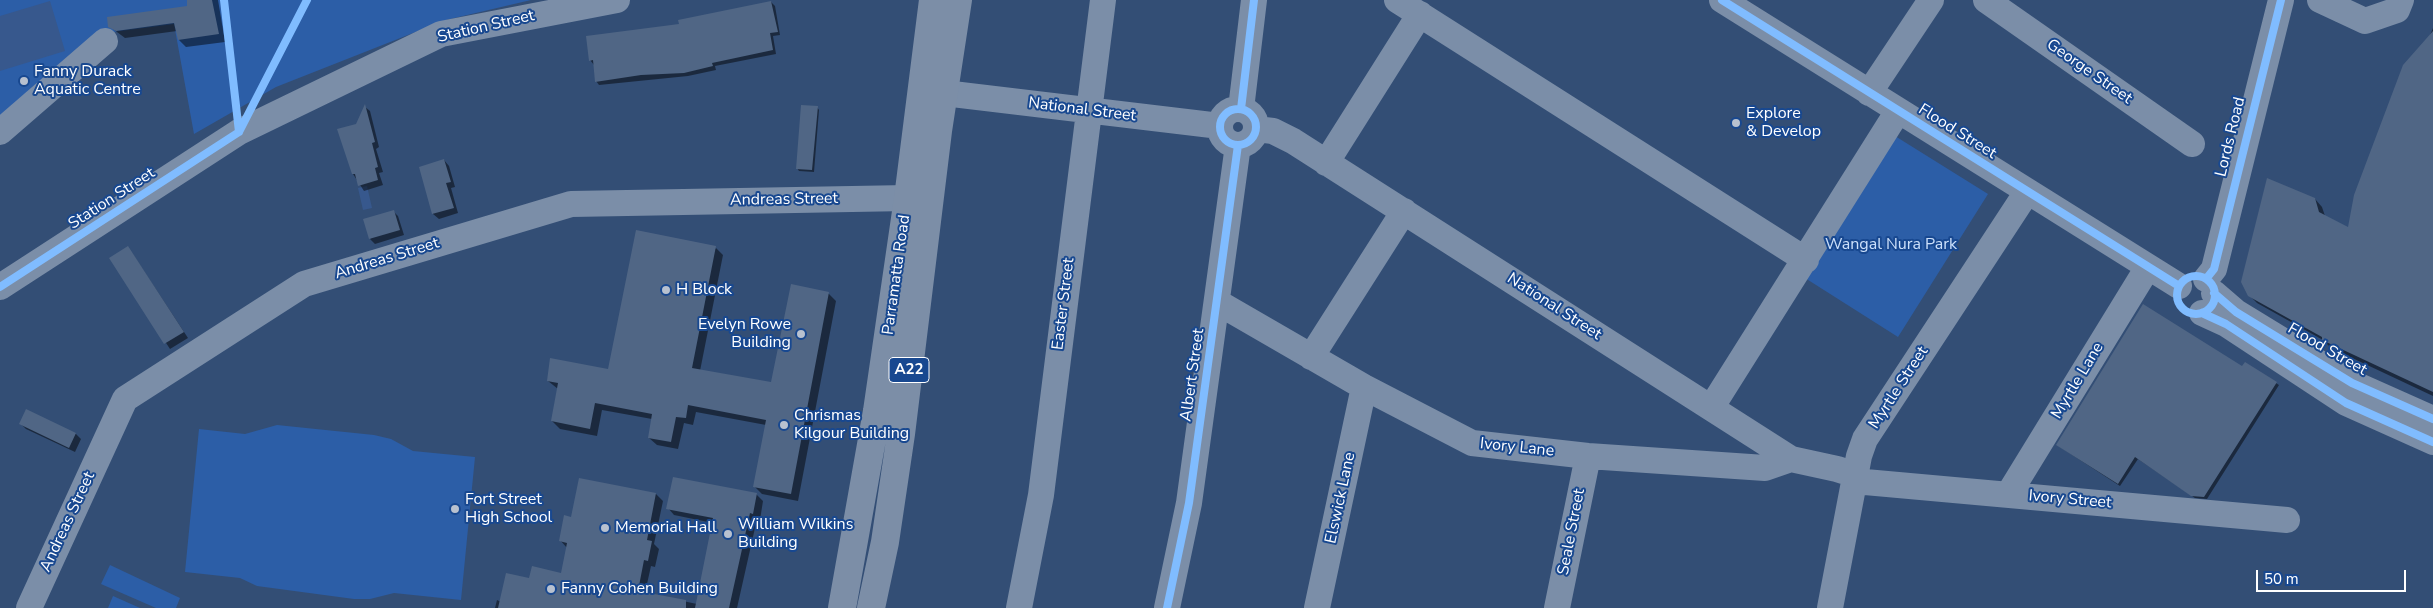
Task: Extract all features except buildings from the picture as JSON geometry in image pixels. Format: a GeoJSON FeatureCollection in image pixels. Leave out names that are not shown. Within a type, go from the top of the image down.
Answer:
{"type":"FeatureCollection","features":[{"type":"Feature","properties":{"kind":"highway","name":"Parramatta Road"},"geometry":{"type":"LineString","coordinates":[[842,608],[866,481],[908,198],[933,0]]}},
{"type":"Feature","properties":{"kind":"highway","name":"Parramatta Road"},"geometry":{"type":"LineString","coordinates":[[871,608],[885,542],[901,434],[944,93],[958,0]]}},
{"type":"Feature","properties":{"kind":"street","name":"Station Street"},"geometry":{"type":"LineString","coordinates":[[0,287],[239,132],[441,34],[617,0]]}},
{"type":"Feature","properties":{"kind":"street","name":"Easter Street"},"geometry":{"type":"LineString","coordinates":[[1019,608],[1041,495],[1103,0]]}},
{"type":"Feature","properties":{"kind":"street","name":"Albert Street"},"geometry":{"type":"LineString","coordinates":[[1167,608],[1189,504],[1217,302],[1254,0]]}},
{"type":"Feature","properties":{"kind":"street"},"geometry":{"type":"LineString","coordinates":[[1397,0],[1806,260]]}},
{"type":"Feature","properties":{"kind":"street","name":"Flood Street"},"geometry":{"type":"LineString","coordinates":[[1722,0],[2180,286],[2177,297],[2181,307],[2191,313],[2207,295]]}},
{"type":"Feature","properties":{"kind":"street"},"geometry":{"type":"LineString","coordinates":[[1869,93],[1931,0]]}},
{"type":"Feature","properties":{"kind":"street","name":"George Street"},"geometry":{"type":"LineString","coordinates":[[1986,0],[2192,144]]}},
{"type":"Feature","properties":{"kind":"street","name":"Lords Road"},"geometry":{"type":"LineString","coordinates":[[2207,295],[2281,0]]}},
{"type":"Feature","properties":{"kind":"street"},"geometry":{"type":"LineString","coordinates":[[2320,0],[2365,21],[2397,10],[2401,0]]}},
{"type":"Feature","properties":{"kind":"street"},"geometry":{"type":"LineString","coordinates":[[1326,163],[1420,14]]}},
{"type":"Feature","properties":{"kind":"street"},"geometry":{"type":"LineString","coordinates":[[0,132],[104,41]]}},
{"type":"Feature","properties":{"kind":"street","name":"National Street"},"geometry":{"type":"LineString","coordinates":[[944,93],[1273,131],[1404,211],[1790,460],[1837,469],[1856,475]]}},
{"type":"Feature","properties":{"kind":"street"},"geometry":{"type":"LineString","coordinates":[[1711,408],[1806,260],[1898,111]]}},
{"type":"Feature","properties":{"kind":"street","name":"Myrtle Street"},"geometry":{"type":"LineString","coordinates":[[1830,608],[1856,475],[1865,439],[2027,192]]}},
{"type":"Feature","properties":{"kind":"street","name":"Andreas Street"},"geometry":{"type":"LineString","coordinates":[[29,608],[125,399],[304,284],[571,204],[908,198]]}},
{"type":"Feature","properties":{"kind":"street"},"geometry":{"type":"LineString","coordinates":[[1311,357],[1404,211]]}},
{"type":"Feature","properties":{"kind":"street","name":"Myrtle Lane"},"geometry":{"type":"LineString","coordinates":[[2008,495],[2148,267]]}},
{"type":"Feature","properties":{"kind":"street","name":"Flood Street"},"geometry":{"type":"LineString","coordinates":[[2207,295],[2352,383],[2433,419]]}},
{"type":"Feature","properties":{"kind":"street","name":"Flood Street"},"geometry":{"type":"LineString","coordinates":[[2207,295],[2226,324],[2346,403],[2433,442]]}},
{"type":"Feature","properties":{"kind":"street","name":"Ivory Lane"},"geometry":{"type":"LineString","coordinates":[[1217,302],[1364,387],[1472,443],[1588,456],[1765,468],[1790,460]]}},
{"type":"Feature","properties":{"kind":"street","name":"Elswick Lane"},"geometry":{"type":"LineString","coordinates":[[1317,608],[1364,387]]}},
{"type":"Feature","properties":{"kind":"street","name":"Seale Street"},"geometry":{"type":"LineString","coordinates":[[1557,608],[1588,456]]}},
{"type":"Feature","properties":{"kind":"street","name":"Ivory Street"},"geometry":{"type":"LineString","coordinates":[[1856,475],[1865,482],[2287,520]]}},
{"type":"Feature","properties":{"kind":"green space"},"geometry":{"type":"Polygon","coordinates":[[[0,0],[531,0],[446,20],[276,87],[194,134],[174,24],[105,33],[0,121],[0,0]]]}},
{"type":"Feature","properties":{"kind":"green space","name":"Wangal Nura Park"},"geometry":{"type":"Polygon","coordinates":[[[1895,136],[1988,194],[1898,337],[1805,278],[1895,136]]]}},
{"type":"Feature","properties":{"kind":"green space"},"geometry":{"type":"Polygon","coordinates":[[[277,425],[374,435],[391,439],[413,451],[475,457],[461,600],[394,593],[370,599],[354,599],[257,586],[240,578],[185,572],[199,429],[245,434],[277,425]]]}},
{"type":"Feature","properties":{"kind":"green space"},"geometry":{"type":"Polygon","coordinates":[[[110,565],[180,598],[176,608],[156,608],[101,584],[110,565]]]}},
{"type":"Feature","properties":{"kind":"green space"},"geometry":{"type":"Polygon","coordinates":[[[113,596],[140,608],[108,608],[113,596]]]}},
{"type":"Feature","properties":{"kind":"shaded area"},"geometry":{"type":"Polygon","coordinates":[[[50,1],[65,51],[0,71],[0,16],[50,1]]]}},
{"type":"Feature","properties":{"kind":"shaded area"},"geometry":{"type":"Polygon","coordinates":[[[367,186],[372,208],[363,210],[358,188],[367,186]]]}},
{"type":"Feature","properties":{"kind":"cycle path"},"geometry":{"type":"LineString","coordinates":[[224,0],[239,132]]}},
{"type":"Feature","properties":{"kind":"cycle path"},"geometry":{"type":"LineString","coordinates":[[0,287],[239,132],[307,0]]}},
{"type":"Feature","properties":{"kind":"cycle path"},"geometry":{"type":"LineString","coordinates":[[1241,109],[1254,0]]}},
{"type":"Feature","properties":{"kind":"cycle path"},"geometry":{"type":"LineString","coordinates":[[1722,0],[2179,286]]}},
{"type":"Feature","properties":{"kind":"cycle path"},"geometry":{"type":"LineString","coordinates":[[2206,279],[2214,269],[2281,0]]}},
{"type":"Feature","properties":{"kind":"cycle path"},"geometry":{"type":"LineString","coordinates":[[1238,109],[1251,114],[1256,127],[1251,140],[1238,145],[1225,140],[1220,127],[1225,114],[1238,109]]}},
{"type":"Feature","properties":{"kind":"cycle path"},"geometry":{"type":"LineString","coordinates":[[1167,608],[1189,503],[1238,145]]}},
{"type":"Feature","properties":{"kind":"cycle path"},"geometry":{"type":"LineString","coordinates":[[2196,276],[2209,282],[2215,295],[2209,308],[2196,314],[2183,308],[2177,295],[2183,282],[2196,276]]}},
{"type":"Feature","properties":{"kind":"cycle path"},"geometry":{"type":"LineString","coordinates":[[2214,293],[2236,312],[2352,383],[2433,419]]}},
{"type":"Feature","properties":{"kind":"cycle path"},"geometry":{"type":"LineString","coordinates":[[2202,313],[2226,324],[2346,403],[2433,442]]}},
{"type":"Feature","properties":{"kind":"place","name":"Fanny Durack Aquatic Centre"},"geometry":{"type":"Point","coordinates":[24,81]}},
{"type":"Feature","properties":{"kind":"place","name":"Explore & Develop"},"geometry":{"type":"Point","coordinates":[1736,123]}},
{"type":"Feature","properties":{"kind":"place","name":"H Block"},"geometry":{"type":"Point","coordinates":[666,290]}},
{"type":"Feature","properties":{"kind":"place","name":"Evelyn Rowe Building"},"geometry":{"type":"Point","coordinates":[801,334]}},
{"type":"Feature","properties":{"kind":"place","name":"Chrismas Kilgour Building"},"geometry":{"type":"Point","coordinates":[784,425]}},
{"type":"Feature","properties":{"kind":"place","name":"Fort Street High School"},"geometry":{"type":"Point","coordinates":[455,509]}},
{"type":"Feature","properties":{"kind":"place","name":"Memorial Hall"},"geometry":{"type":"Point","coordinates":[605,528]}},
{"type":"Feature","properties":{"kind":"place","name":"William Wilkins Building"},"geometry":{"type":"Point","coordinates":[728,534]}},
{"type":"Feature","properties":{"kind":"place","name":"Fanny Cohen Building"},"geometry":{"type":"Point","coordinates":[551,589]}}]}
